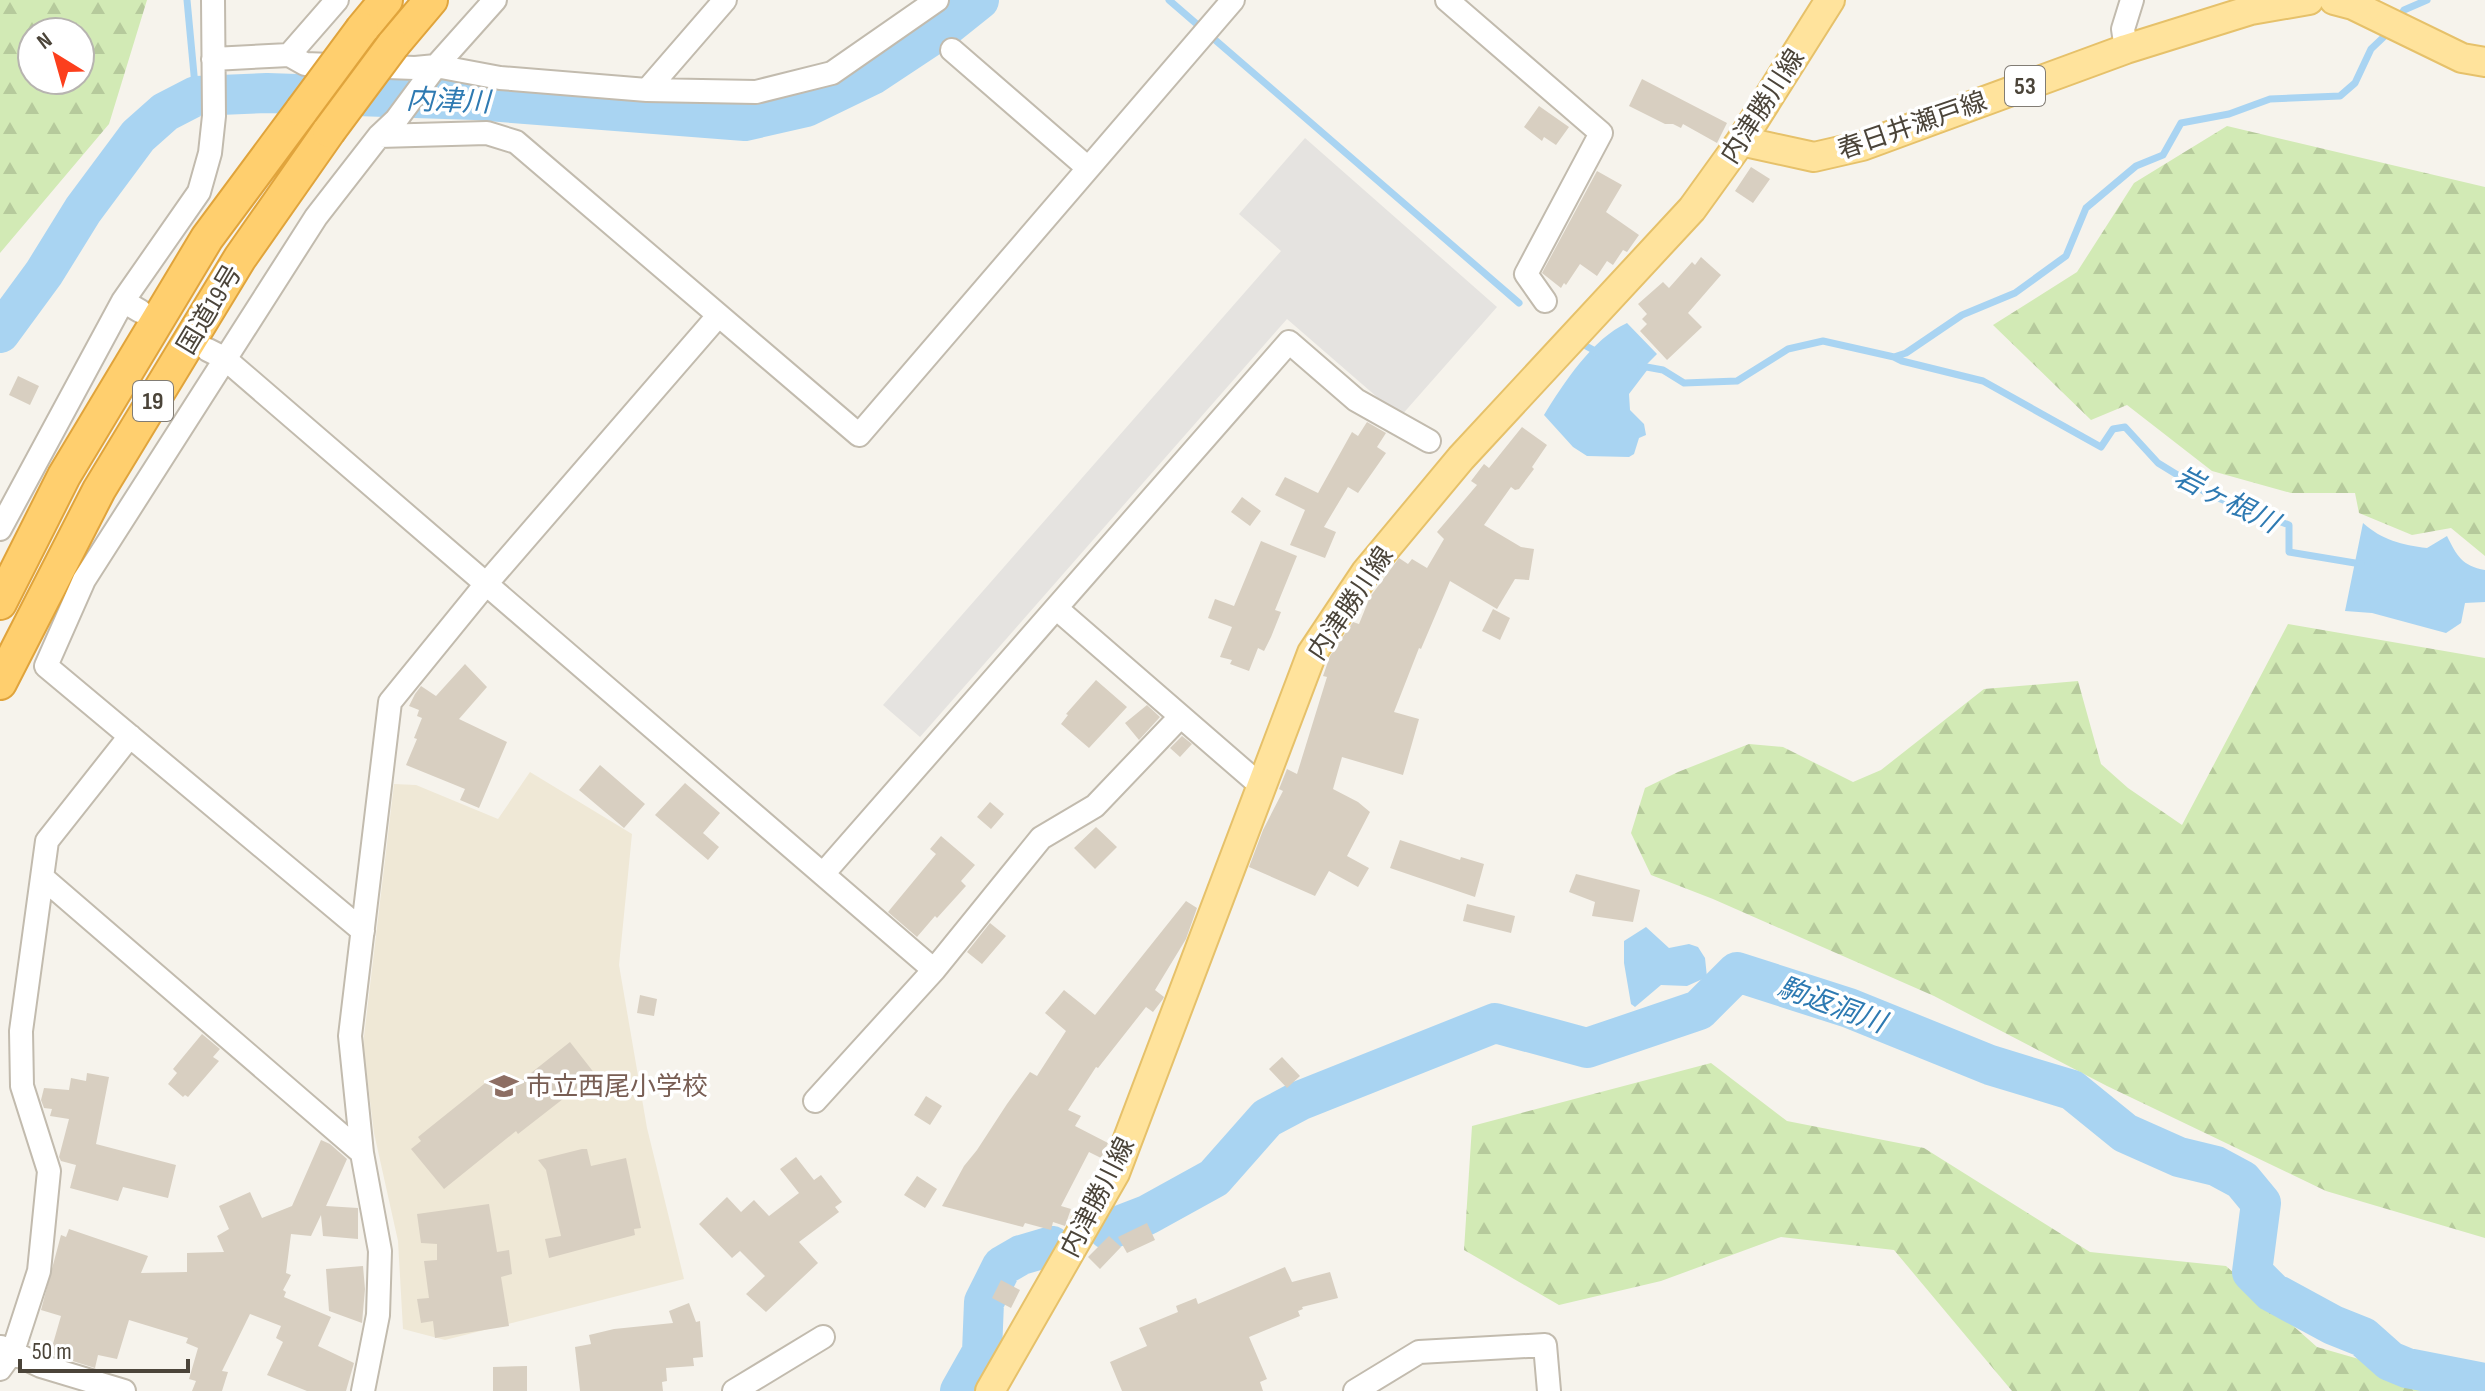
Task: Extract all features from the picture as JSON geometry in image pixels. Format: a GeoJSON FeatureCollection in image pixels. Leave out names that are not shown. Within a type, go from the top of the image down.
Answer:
{"type":"FeatureCollection","features":[{"type":"Feature","properties":{"kind":"highway","name":"国道19号"},"geometry":{"type":"LineString","coordinates":[[0,603],[64,476],[207,238],[386,0]]}},
{"type":"Feature","properties":{"kind":"highway","name":"国道19号"},"geometry":{"type":"LineString","coordinates":[[0,683],[99,490],[240,258],[329,131],[431,0]]}},
{"type":"Feature","properties":{"kind":"main road","name":"内津勝川線"},"geometry":{"type":"LineString","coordinates":[[990,1391],[1115,1173],[1312,653],[1366,572],[1461,458],[1692,209],[1741,141],[1830,0]]}},
{"type":"Feature","properties":{"kind":"main road","name":"春日井瀬戸線"},"geometry":{"type":"LineString","coordinates":[[1741,141],[1814,157],[1862,146],[2126,49],[2251,10],[2309,0]]}},
{"type":"Feature","properties":{"kind":"main road"},"geometry":{"type":"LineString","coordinates":[[2334,0],[2353,5],[2462,58],[2485,62]]}},
{"type":"Feature","properties":{"kind":"street"},"geometry":{"type":"LineString","coordinates":[[0,529],[199,192],[210,153],[214,116],[213,0]]}},
{"type":"Feature","properties":{"kind":"street"},"geometry":{"type":"LineString","coordinates":[[289,55],[337,0]]}},
{"type":"Feature","properties":{"kind":"street"},"geometry":{"type":"LineString","coordinates":[[363,931],[46,666],[84,580],[216,354],[379,136],[396,120],[430,73],[495,0]]}},
{"type":"Feature","properties":{"kind":"street"},"geometry":{"type":"LineString","coordinates":[[647,90],[725,0]]}},
{"type":"Feature","properties":{"kind":"street"},"geometry":{"type":"LineString","coordinates":[[213,65],[289,55],[305,64],[415,68],[430,73],[647,90],[756,92],[832,73],[937,0]]}},
{"type":"Feature","properties":{"kind":"street"},"geometry":{"type":"LineString","coordinates":[[379,136],[487,133],[516,142],[859,435],[1233,0]]}},
{"type":"Feature","properties":{"kind":"street"},"geometry":{"type":"LineString","coordinates":[[1447,0],[1601,133],[1526,274],[1545,301]]}},
{"type":"Feature","properties":{"kind":"street"},"geometry":{"type":"LineString","coordinates":[[2126,49],[2123,29],[2132,0]]}},
{"type":"Feature","properties":{"kind":"street"},"geometry":{"type":"LineString","coordinates":[[952,50],[1088,168]]}},
{"type":"Feature","properties":{"kind":"street"},"geometry":{"type":"LineString","coordinates":[[363,1391],[378,1315],[380,1251],[362,1153],[350,1036],[390,702],[486,584],[718,316]]}},
{"type":"Feature","properties":{"kind":"street"},"geometry":{"type":"LineString","coordinates":[[823,874],[1289,342],[1356,400],[1429,441]]}},
{"type":"Feature","properties":{"kind":"street"},"geometry":{"type":"LineString","coordinates":[[216,354],[934,970]]}},
{"type":"Feature","properties":{"kind":"street"},"geometry":{"type":"LineString","coordinates":[[1056,608],[1260,785]]}},
{"type":"Feature","properties":{"kind":"street"},"geometry":{"type":"LineString","coordinates":[[815,1101],[934,970],[1041,838],[1095,806],[1180,717]]}},
{"type":"Feature","properties":{"kind":"street"},"geometry":{"type":"LineString","coordinates":[[124,1391],[4,1356],[39,1271],[49,1171],[22,1086],[21,1031],[47,841],[130,736]]}},
{"type":"Feature","properties":{"kind":"street"},"geometry":{"type":"LineString","coordinates":[[42,877],[362,1153]]}},
{"type":"Feature","properties":{"kind":"street"},"geometry":{"type":"LineString","coordinates":[[734,1391],[823,1337]]}},
{"type":"Feature","properties":{"kind":"street"},"geometry":{"type":"LineString","coordinates":[[1355,1391],[1419,1352],[1545,1345],[1549,1391]]}},
{"type":"Feature","properties":{"kind":"shaded area"},"geometry":{"type":"Polygon","coordinates":[[[1305,138],[1497,307],[1400,417],[1287,319],[920,737],[883,705],[1281,251],[1239,214],[1305,138]]]}},
{"type":"Feature","properties":{"kind":"shaded area","name":"市立西尾小学校"},"geometry":{"type":"Polygon","coordinates":[[[530,772],[632,834],[619,965],[647,1128],[684,1279],[445,1340],[403,1329],[398,1241],[374,1133],[363,1045],[394,784],[416,785],[498,819],[530,772]]]}},
{"type":"Feature","properties":{"kind":"green space"},"geometry":{"type":"Polygon","coordinates":[[[0,0],[147,0],[109,124],[0,253],[0,0]]]}},
{"type":"Feature","properties":{"kind":"green space"},"geometry":{"type":"Polygon","coordinates":[[[2227,126],[2485,187],[2485,556],[2451,528],[2412,535],[2359,513],[2355,493],[2291,493],[2212,471],[2127,405],[2091,420],[1993,325],[2077,272],[2134,183],[2227,126]]]}},
{"type":"Feature","properties":{"kind":"green space"},"geometry":{"type":"Polygon","coordinates":[[[2288,624],[2485,658],[2485,1238],[2326,1191],[2107,1086],[1934,996],[1651,875],[1631,833],[1645,788],[1749,744],[1783,747],[1853,782],[1881,770],[1984,689],[2078,681],[2101,764],[2128,788],[2182,825],[2288,624]]]}},
{"type":"Feature","properties":{"kind":"green space"},"geometry":{"type":"Polygon","coordinates":[[[1711,1063],[1787,1121],[1924,1148],[2090,1252],[2226,1266],[2317,1347],[2470,1391],[2012,1391],[1894,1250],[1781,1237],[1661,1281],[1559,1305],[1464,1250],[1472,1126],[1711,1063]]]}},
{"type":"Feature","properties":{"kind":"water"},"geometry":{"type":"Polygon","coordinates":[[[1627,323],[1657,354],[1646,365],[1648,369],[1629,394],[1630,410],[1644,424],[1646,435],[1639,438],[1634,454],[1629,457],[1587,456],[1573,447],[1544,415],[1591,351],[1602,339],[1627,323]]]}},
{"type":"Feature","properties":{"kind":"water"},"geometry":{"type":"Polygon","coordinates":[[[2363,523],[2385,538],[2418,547],[2427,548],[2447,536],[2461,559],[2485,570],[2485,602],[2465,603],[2461,623],[2446,633],[2372,613],[2345,611],[2363,523]]]}},
{"type":"Feature","properties":{"kind":"water"},"geometry":{"type":"Polygon","coordinates":[[[1646,927],[1669,948],[1689,944],[1698,947],[1705,958],[1707,977],[1687,986],[1661,985],[1635,1007],[1631,1004],[1624,963],[1624,941],[1646,927]]]}},
{"type":"Feature","properties":{"kind":"building"},"geometry":{"type":"Polygon","coordinates":[[[1642,79],[1727,123],[1717,143],[1683,124],[1681,128],[1665,124],[1629,106],[1642,79]]]}},
{"type":"Feature","properties":{"kind":"building"},"geometry":{"type":"Polygon","coordinates":[[[1539,106],[1569,127],[1556,145],[1544,137],[1542,141],[1524,127],[1539,106]]]}},
{"type":"Feature","properties":{"kind":"building"},"geometry":{"type":"Polygon","coordinates":[[[1751,167],[1770,179],[1753,203],[1735,191],[1751,167]]]}},
{"type":"Feature","properties":{"kind":"building"},"geometry":{"type":"Polygon","coordinates":[[[1597,171],[1622,185],[1606,212],[1639,235],[1627,252],[1623,250],[1613,265],[1607,261],[1597,276],[1580,264],[1561,288],[1542,273],[1597,171]]]}},
{"type":"Feature","properties":{"kind":"building"},"geometry":{"type":"Polygon","coordinates":[[[1701,257],[1721,275],[1688,313],[1702,327],[1667,360],[1640,331],[1647,324],[1642,319],[1647,314],[1638,304],[1663,282],[1669,288],[1692,262],[1695,265],[1701,257]]]}},
{"type":"Feature","properties":{"kind":"building"},"geometry":{"type":"Polygon","coordinates":[[[18,376],[39,386],[30,405],[9,395],[18,376]]]}},
{"type":"Feature","properties":{"kind":"building"},"geometry":{"type":"Polygon","coordinates":[[[1367,422],[1386,433],[1377,447],[1386,453],[1358,493],[1348,487],[1324,527],[1336,532],[1325,558],[1290,545],[1305,510],[1275,495],[1285,477],[1318,493],[1352,432],[1358,436],[1367,422]]]}},
{"type":"Feature","properties":{"kind":"building"},"geometry":{"type":"Polygon","coordinates":[[[1522,427],[1547,445],[1519,489],[1511,487],[1484,525],[1521,547],[1534,549],[1529,580],[1515,579],[1497,609],[1450,581],[1394,712],[1419,719],[1403,775],[1342,757],[1333,789],[1370,812],[1347,856],[1369,868],[1358,887],[1329,871],[1315,896],[1249,867],[1283,791],[1279,789],[1287,769],[1297,774],[1327,677],[1323,676],[1330,656],[1353,622],[1359,624],[1370,597],[1399,558],[1408,564],[1412,559],[1427,568],[1444,539],[1437,532],[1477,485],[1471,481],[1484,464],[1489,468],[1522,427]]]}},
{"type":"Feature","properties":{"kind":"building"},"geometry":{"type":"Polygon","coordinates":[[[1242,497],[1261,511],[1250,526],[1231,512],[1242,497]]]}},
{"type":"Feature","properties":{"kind":"building"},"geometry":{"type":"Polygon","coordinates":[[[1261,541],[1297,556],[1275,610],[1281,612],[1271,637],[1264,651],[1258,648],[1249,671],[1230,664],[1232,660],[1220,657],[1232,627],[1208,618],[1215,599],[1234,606],[1261,541]]]}},
{"type":"Feature","properties":{"kind":"building"},"geometry":{"type":"Polygon","coordinates":[[[1493,609],[1510,618],[1500,640],[1482,631],[1493,609]]]}},
{"type":"Feature","properties":{"kind":"building"},"geometry":{"type":"Polygon","coordinates":[[[465,664],[487,687],[459,719],[507,742],[479,808],[460,800],[465,789],[406,765],[422,718],[417,716],[419,710],[409,706],[415,694],[421,686],[436,696],[465,664]]]}},
{"type":"Feature","properties":{"kind":"building"},"geometry":{"type":"Polygon","coordinates":[[[1096,680],[1127,707],[1089,748],[1061,724],[1096,680]]]}},
{"type":"Feature","properties":{"kind":"building"},"geometry":{"type":"Polygon","coordinates":[[[1147,705],[1160,717],[1139,740],[1125,723],[1147,705]]]}},
{"type":"Feature","properties":{"kind":"building"},"geometry":{"type":"Polygon","coordinates":[[[1182,736],[1192,744],[1180,757],[1170,748],[1182,736]]]}},
{"type":"Feature","properties":{"kind":"building"},"geometry":{"type":"Polygon","coordinates":[[[600,765],[645,804],[624,828],[579,790],[600,765]]]}},
{"type":"Feature","properties":{"kind":"building"},"geometry":{"type":"Polygon","coordinates":[[[685,783],[720,813],[703,833],[719,847],[708,860],[655,815],[685,783]]]}},
{"type":"Feature","properties":{"kind":"building"},"geometry":{"type":"Polygon","coordinates":[[[990,802],[1004,814],[991,829],[977,817],[990,802]]]}},
{"type":"Feature","properties":{"kind":"building"},"geometry":{"type":"Polygon","coordinates":[[[1096,827],[1117,847],[1095,869],[1074,848],[1096,827]]]}},
{"type":"Feature","properties":{"kind":"building"},"geometry":{"type":"Polygon","coordinates":[[[941,836],[975,865],[961,881],[966,886],[917,937],[888,912],[936,854],[930,849],[941,836]]]}},
{"type":"Feature","properties":{"kind":"building"},"geometry":{"type":"Polygon","coordinates":[[[1400,840],[1460,860],[1461,857],[1484,864],[1475,897],[1390,868],[1400,840]]]}},
{"type":"Feature","properties":{"kind":"building"},"geometry":{"type":"Polygon","coordinates":[[[1576,874],[1640,890],[1633,922],[1592,916],[1595,902],[1569,892],[1576,874]]]}},
{"type":"Feature","properties":{"kind":"building"},"geometry":{"type":"Polygon","coordinates":[[[1186,901],[1197,908],[1186,939],[1155,990],[1163,999],[1153,1012],[1146,1007],[1096,1067],[1068,1110],[1081,1116],[1075,1126],[1108,1143],[1101,1158],[1089,1152],[1061,1206],[1071,1209],[1065,1226],[1053,1222],[1051,1230],[1025,1223],[1023,1227],[942,1206],[964,1166],[1007,1104],[1030,1072],[1037,1076],[1066,1031],[1045,1013],[1064,990],[1095,1015],[1186,901]]]}},
{"type":"Feature","properties":{"kind":"building"},"geometry":{"type":"Polygon","coordinates":[[[1467,904],[1515,916],[1511,933],[1463,921],[1467,904]]]}},
{"type":"Feature","properties":{"kind":"building"},"geometry":{"type":"Polygon","coordinates":[[[990,923],[1006,936],[982,964],[967,952],[990,923]]]}},
{"type":"Feature","properties":{"kind":"building"},"geometry":{"type":"Polygon","coordinates":[[[640,995],[657,999],[654,1016],[637,1013],[640,995]]]}},
{"type":"Feature","properties":{"kind":"building"},"geometry":{"type":"Polygon","coordinates":[[[202,1034],[220,1049],[213,1057],[219,1061],[188,1097],[183,1097],[168,1084],[177,1073],[173,1069],[202,1034]]]}},
{"type":"Feature","properties":{"kind":"building"},"geometry":{"type":"Polygon","coordinates":[[[570,1042],[595,1074],[518,1134],[516,1131],[444,1189],[411,1149],[421,1141],[418,1137],[489,1080],[502,1096],[570,1042]]]}},
{"type":"Feature","properties":{"kind":"building"},"geometry":{"type":"Polygon","coordinates":[[[1282,1057],[1300,1076],[1287,1088],[1269,1069],[1282,1057]]]}},
{"type":"Feature","properties":{"kind":"building"},"geometry":{"type":"Polygon","coordinates":[[[87,1073],[109,1077],[96,1144],[176,1165],[168,1198],[123,1187],[118,1201],[70,1188],[76,1165],[61,1161],[59,1157],[69,1119],[50,1116],[52,1109],[44,1108],[41,1100],[44,1088],[69,1090],[71,1078],[86,1081],[87,1073]]]}},
{"type":"Feature","properties":{"kind":"building"},"geometry":{"type":"Polygon","coordinates":[[[926,1096],[942,1106],[930,1125],[914,1115],[926,1096]]]}},
{"type":"Feature","properties":{"kind":"building"},"geometry":{"type":"Polygon","coordinates":[[[321,1140],[347,1159],[326,1206],[358,1208],[358,1239],[323,1236],[321,1215],[311,1236],[291,1234],[286,1273],[291,1275],[283,1290],[286,1292],[284,1297],[331,1317],[318,1346],[354,1363],[346,1391],[307,1391],[267,1375],[283,1342],[276,1338],[281,1326],[250,1314],[222,1371],[228,1372],[222,1391],[192,1391],[196,1381],[189,1379],[198,1348],[186,1343],[188,1338],[129,1320],[117,1359],[98,1355],[95,1368],[50,1354],[61,1316],[41,1310],[61,1235],[66,1237],[69,1229],[148,1256],[141,1273],[187,1272],[187,1253],[224,1252],[217,1236],[229,1229],[219,1206],[250,1192],[262,1218],[292,1206],[321,1140]]]}},
{"type":"Feature","properties":{"kind":"building"},"geometry":{"type":"Polygon","coordinates":[[[587,1149],[591,1166],[626,1158],[641,1228],[634,1229],[635,1235],[549,1258],[545,1239],[561,1236],[546,1170],[538,1160],[587,1149]]]}},
{"type":"Feature","properties":{"kind":"building"},"geometry":{"type":"Polygon","coordinates":[[[796,1157],[814,1180],[821,1175],[842,1202],[835,1207],[839,1212],[799,1242],[818,1263],[766,1312],[746,1294],[765,1276],[740,1251],[732,1258],[699,1224],[727,1197],[741,1212],[754,1200],[769,1216],[799,1193],[780,1169],[796,1157]]]}},
{"type":"Feature","properties":{"kind":"building"},"geometry":{"type":"Polygon","coordinates":[[[917,1176],[937,1189],[925,1208],[904,1195],[917,1176]]]}},
{"type":"Feature","properties":{"kind":"building"},"geometry":{"type":"Polygon","coordinates":[[[489,1204],[497,1252],[509,1250],[512,1274],[501,1277],[509,1326],[435,1338],[433,1321],[421,1323],[417,1299],[429,1298],[424,1261],[437,1260],[437,1244],[421,1243],[417,1214],[489,1204]]]}},
{"type":"Feature","properties":{"kind":"building"},"geometry":{"type":"Polygon","coordinates":[[[1147,1223],[1155,1240],[1127,1253],[1118,1237],[1147,1223]]]}},
{"type":"Feature","properties":{"kind":"building"},"geometry":{"type":"Polygon","coordinates":[[[1109,1236],[1121,1247],[1100,1269],[1088,1257],[1109,1236]]]}},
{"type":"Feature","properties":{"kind":"building"},"geometry":{"type":"Polygon","coordinates":[[[363,1266],[365,1289],[362,1323],[329,1311],[326,1269],[363,1266]]]}},
{"type":"Feature","properties":{"kind":"building"},"geometry":{"type":"Polygon","coordinates":[[[1285,1267],[1292,1282],[1330,1272],[1338,1298],[1302,1307],[1298,1311],[1300,1316],[1249,1337],[1267,1379],[1260,1382],[1263,1391],[1122,1391],[1110,1362],[1147,1346],[1139,1328],[1178,1312],[1176,1306],[1196,1298],[1198,1304],[1285,1267]]]}},
{"type":"Feature","properties":{"kind":"building"},"geometry":{"type":"Polygon","coordinates":[[[1001,1280],[1020,1290],[1011,1308],[992,1298],[1001,1280]]]}},
{"type":"Feature","properties":{"kind":"building"},"geometry":{"type":"Polygon","coordinates":[[[689,1303],[696,1322],[700,1321],[703,1357],[693,1358],[694,1366],[666,1368],[667,1381],[662,1382],[663,1391],[580,1391],[575,1347],[591,1344],[589,1335],[614,1329],[673,1323],[669,1311],[689,1303]]]}},
{"type":"Feature","properties":{"kind":"building"},"geometry":{"type":"Polygon","coordinates":[[[527,1366],[527,1391],[493,1391],[493,1367],[527,1366]]]}},
{"type":"Feature","properties":{"kind":"waterway"},"geometry":{"type":"LineString","coordinates":[[187,0],[196,96]]}},
{"type":"Feature","properties":{"kind":"waterway","name":"内津川"},"geometry":{"type":"LineString","coordinates":[[0,333],[44,273],[83,210],[138,136],[165,112],[196,96],[267,93],[475,100],[745,121],[806,107],[872,75],[949,24],[979,0]]}},
{"type":"Feature","properties":{"kind":"waterway"},"geometry":{"type":"LineString","coordinates":[[1169,0],[1519,303]]}},
{"type":"Feature","properties":{"kind":"waterway"},"geometry":{"type":"LineString","coordinates":[[2397,21],[2404,10],[2427,0]]}},
{"type":"Feature","properties":{"kind":"waterway"},"geometry":{"type":"LineString","coordinates":[[1641,366],[1663,370],[1684,383],[1737,381],[1788,349],[1823,341],[1894,357],[1906,353],[1962,315],[2015,293],[2066,256],[2086,208],[2136,166],[2163,155],[2181,123],[2229,114],[2270,99],[2340,96],[2355,83],[2371,49],[2390,31]]}},
{"type":"Feature","properties":{"kind":"waterway"},"geometry":{"type":"LineString","coordinates":[[1586,346],[1599,353]]}},
{"type":"Feature","properties":{"kind":"waterway","name":"岩ヶ根川"},"geometry":{"type":"LineString","coordinates":[[1894,357],[1983,381],[2101,447],[2113,429],[2125,427],[2158,463],[2210,495],[2289,525],[2289,552],[2361,564]]}},
{"type":"Feature","properties":{"kind":"waterway","name":"駒返洞川"},"geometry":{"type":"LineString","coordinates":[[1108,1230],[1147,1215],[1214,1178],[1267,1118],[1299,1101],[1495,1023],[1587,1048],[1699,1010],[1737,972],[1849,1008],[1990,1065],[2072,1090],[2125,1133],[2179,1157],[2216,1166],[2242,1180],[2261,1203],[2252,1272],[2272,1292],[2333,1325],[2363,1337],[2390,1361],[2407,1368],[2485,1383]]}},
{"type":"Feature","properties":{"kind":"waterway","name":"駒返洞川"},"geometry":{"type":"LineString","coordinates":[[960,1391],[982,1352],[984,1302],[1002,1266],[1021,1255],[1052,1246]]}},
{"type":"Feature","properties":{"kind":"place","name":"市立西尾小学校"},"geometry":{"type":"Point","coordinates":[504,1086]}}]}
